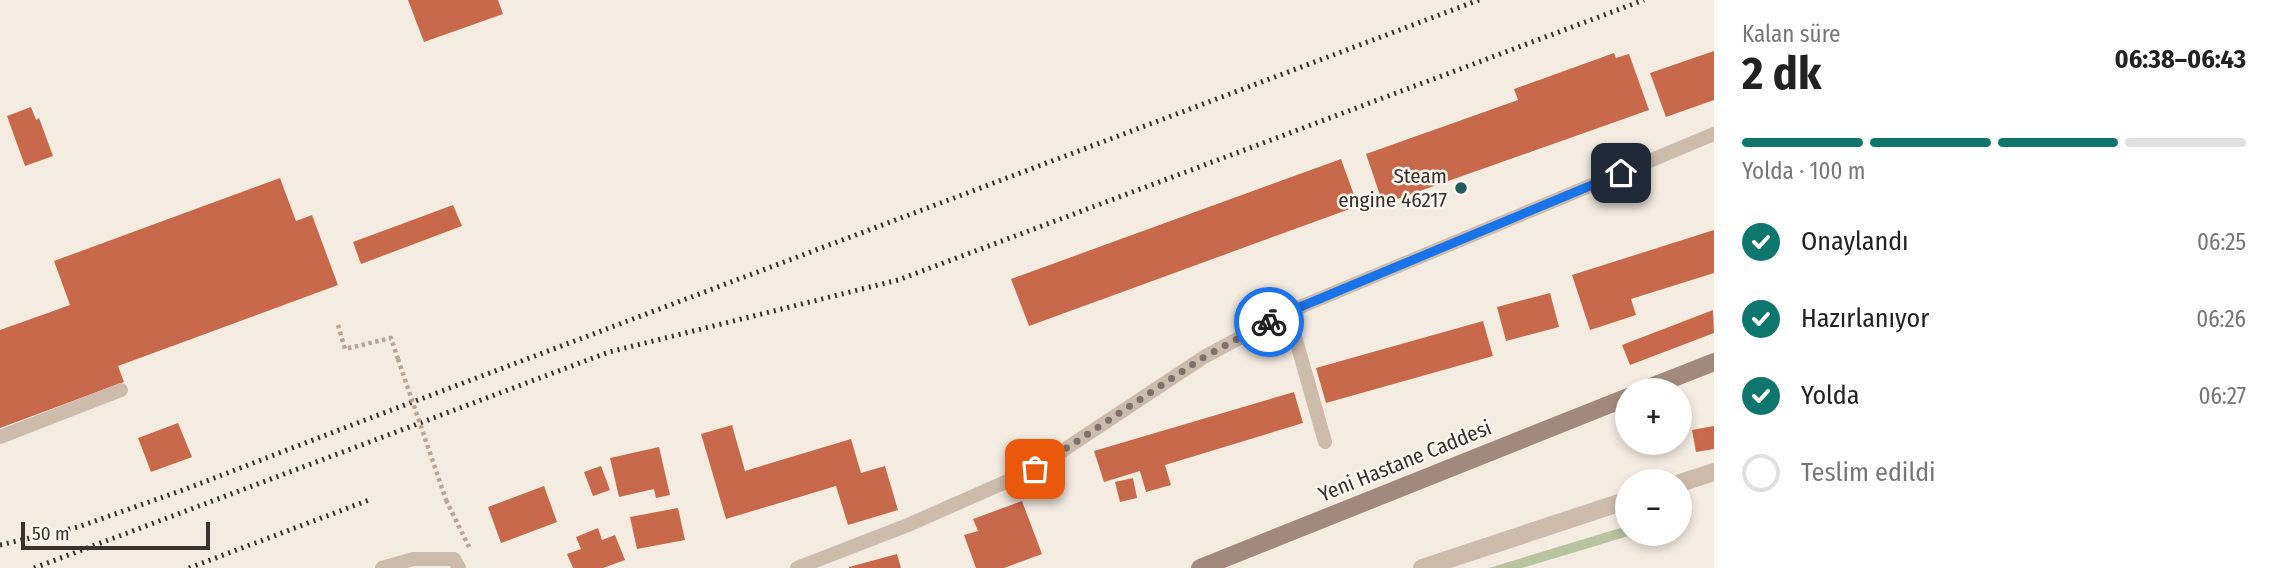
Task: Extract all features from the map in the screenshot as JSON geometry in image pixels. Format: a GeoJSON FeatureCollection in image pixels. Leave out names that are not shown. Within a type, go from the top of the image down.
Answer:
{"type":"FeatureCollection","features":[{"type":"Feature","properties":{"kind":"main road"},"geometry":{"type":"LineString","coordinates":[[1673,378],[1714,362]]}},
{"type":"Feature","properties":{"kind":"main road","name":"Yeni Hastane Caddesi"},"geometry":{"type":"LineString","coordinates":[[1200,568],[1615,402]]}},
{"type":"Feature","properties":{"kind":"street"},"geometry":{"type":"LineString","coordinates":[[1692,479],[1714,472]]}},
{"type":"Feature","properties":{"kind":"street"},"geometry":{"type":"LineString","coordinates":[[1422,568],[1615,504]]}},
{"type":"Feature","properties":{"kind":"lane"},"geometry":{"type":"LineString","coordinates":[[797,568],[908,525],[1035,469],[1204,357],[1288,312],[1714,134]]}},
{"type":"Feature","properties":{"kind":"lane"},"geometry":{"type":"LineString","coordinates":[[1288,312],[1325,442]]}},
{"type":"Feature","properties":{"kind":"lane"},"geometry":{"type":"LineString","coordinates":[[0,437],[121,390]]}},
{"type":"Feature","properties":{"kind":"lane"},"geometry":{"type":"LineString","coordinates":[[382,568],[413,559],[454,559],[459,568]]}},
{"type":"Feature","properties":{"kind":"path"},"geometry":{"type":"LineString","coordinates":[[338,325],[345,349],[391,338],[446,500],[470,549]]}},
{"type":"Feature","properties":{"kind":"green space"},"geometry":{"type":"Polygon","coordinates":[[[1615,530],[1615,540],[1522,568],[1489,568],[1615,530]]]}},
{"type":"Feature","properties":{"kind":"building"},"geometry":{"type":"Polygon","coordinates":[[[408,0],[498,0],[503,14],[424,42],[408,0]]]}},
{"type":"Feature","properties":{"kind":"building"},"geometry":{"type":"Polygon","coordinates":[[[1714,51],[1714,100],[1666,117],[1650,73],[1714,51]]]}},
{"type":"Feature","properties":{"kind":"building"},"geometry":{"type":"Polygon","coordinates":[[[1614,53],[1616,58],[1629,54],[1649,110],[1383,204],[1366,154],[1518,100],[1514,89],[1614,53]]]}},
{"type":"Feature","properties":{"kind":"building"},"geometry":{"type":"Polygon","coordinates":[[[31,107],[36,120],[39,118],[53,156],[25,166],[7,116],[31,107]]]}},
{"type":"Feature","properties":{"kind":"building"},"geometry":{"type":"Polygon","coordinates":[[[1341,159],[1358,206],[1029,326],[1011,279],[1341,159]]]}},
{"type":"Feature","properties":{"kind":"building"},"geometry":{"type":"Polygon","coordinates":[[[280,178],[296,221],[312,215],[338,285],[118,366],[124,382],[0,428],[0,330],[70,305],[54,261],[280,178]]]}},
{"type":"Feature","properties":{"kind":"building"},"geometry":{"type":"Polygon","coordinates":[[[453,205],[462,226],[361,264],[353,242],[453,205]]]}},
{"type":"Feature","properties":{"kind":"building"},"geometry":{"type":"Polygon","coordinates":[[[1714,230],[1714,273],[1631,299],[1636,315],[1590,330],[1572,275],[1714,230]]]}},
{"type":"Feature","properties":{"kind":"building"},"geometry":{"type":"Polygon","coordinates":[[[1550,293],[1559,327],[1506,341],[1497,307],[1550,293]]]}},
{"type":"Feature","properties":{"kind":"building"},"geometry":{"type":"Polygon","coordinates":[[[1713,310],[1714,333],[1630,365],[1622,345],[1713,310]]]}},
{"type":"Feature","properties":{"kind":"building"},"geometry":{"type":"Polygon","coordinates":[[[1483,321],[1493,356],[1326,403],[1316,368],[1483,321]]]}},
{"type":"Feature","properties":{"kind":"building"},"geometry":{"type":"Polygon","coordinates":[[[1294,392],[1303,423],[1165,465],[1171,485],[1146,492],[1140,471],[1104,482],[1094,451],[1294,392]]]}},
{"type":"Feature","properties":{"kind":"building"},"geometry":{"type":"Polygon","coordinates":[[[178,423],[192,457],[151,472],[138,438],[178,423]]]}},
{"type":"Feature","properties":{"kind":"building"},"geometry":{"type":"Polygon","coordinates":[[[732,425],[745,471],[851,439],[861,473],[885,466],[898,510],[848,525],[836,486],[726,519],[701,434],[732,425]]]}},
{"type":"Feature","properties":{"kind":"building"},"geometry":{"type":"Polygon","coordinates":[[[1714,426],[1714,449],[1696,452],[1692,430],[1714,426]]]}},
{"type":"Feature","properties":{"kind":"building"},"geometry":{"type":"Polygon","coordinates":[[[659,447],[670,495],[656,498],[654,489],[619,497],[610,458],[659,447]]]}},
{"type":"Feature","properties":{"kind":"building"},"geometry":{"type":"Polygon","coordinates":[[[601,466],[610,490],[593,496],[584,472],[601,466]]]}},
{"type":"Feature","properties":{"kind":"building"},"geometry":{"type":"Polygon","coordinates":[[[1133,478],[1137,498],[1120,502],[1115,482],[1133,478]]]}},
{"type":"Feature","properties":{"kind":"building"},"geometry":{"type":"Polygon","coordinates":[[[544,486],[557,522],[501,543],[488,507],[544,486]]]}},
{"type":"Feature","properties":{"kind":"building"},"geometry":{"type":"Polygon","coordinates":[[[1022,501],[1042,554],[1004,568],[976,568],[964,535],[978,531],[973,519],[1022,501]]]}},
{"type":"Feature","properties":{"kind":"building"},"geometry":{"type":"Polygon","coordinates":[[[678,508],[685,540],[637,549],[630,517],[678,508]]]}},
{"type":"Feature","properties":{"kind":"building"},"geometry":{"type":"Polygon","coordinates":[[[598,528],[602,540],[615,535],[625,560],[603,568],[573,568],[567,554],[581,549],[576,537],[598,528]]]}},
{"type":"Feature","properties":{"kind":"building"},"geometry":{"type":"Polygon","coordinates":[[[897,554],[901,568],[849,568],[849,567],[897,554]]]}},
{"type":"Feature","properties":{"kind":"railway"},"geometry":{"type":"LineString","coordinates":[[0,545],[78,527],[183,490],[1479,0]]}},
{"type":"Feature","properties":{"kind":"railway"},"geometry":{"type":"LineString","coordinates":[[34,568],[609,352],[898,280],[1644,0]]}},
{"type":"Feature","properties":{"kind":"railway"},"geometry":{"type":"LineString","coordinates":[[189,568],[369,500]]}},
{"type":"Feature","properties":{"kind":"way so far"},"geometry":{"type":"LineString","coordinates":[[1035,469],[1204,357],[1269,322]]}},
{"type":"Feature","properties":{"kind":"place","name":"Steam engine 46217"},"geometry":{"type":"Point","coordinates":[1461,188]}},
{"type":"Feature","properties":{"kind":"route"},"geometry":{"type":"LineString","coordinates":[[1269,322],[1621,173]]}}]}
